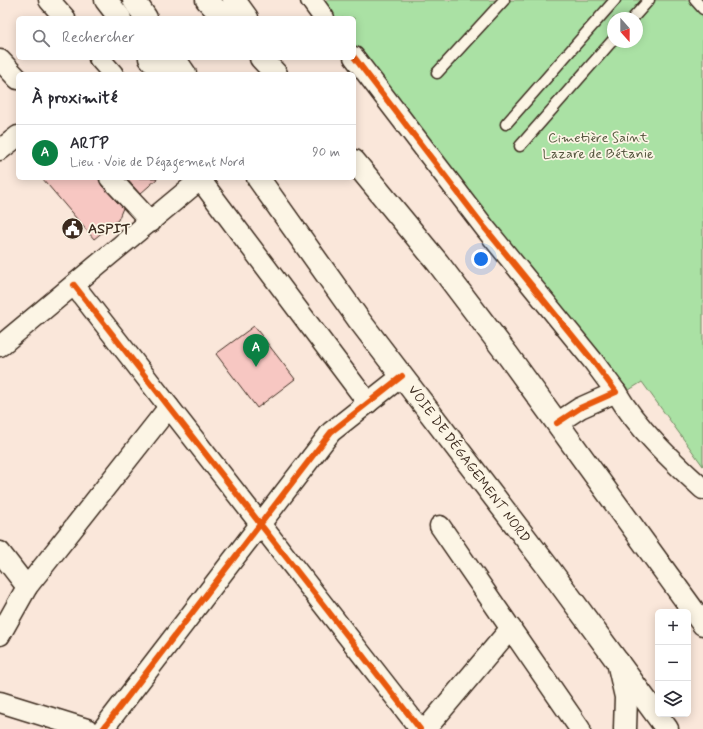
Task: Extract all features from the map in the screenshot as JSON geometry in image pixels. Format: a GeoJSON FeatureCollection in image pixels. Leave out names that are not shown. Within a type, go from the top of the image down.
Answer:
{"type":"FeatureCollection","features":[{"type":"Feature","properties":{"kind":"main road"},"geometry":{"type":"LineString","coordinates":[[106,0],[118,16]]}},
{"type":"Feature","properties":{"kind":"main road"},"geometry":{"type":"LineString","coordinates":[[134,0],[145,16]]}},
{"type":"Feature","properties":{"kind":"main road"},"geometry":{"type":"LineString","coordinates":[[207,0],[222,16]]}},
{"type":"Feature","properties":{"kind":"main road"},"geometry":{"type":"LineString","coordinates":[[234,0],[246,16]]}},
{"type":"Feature","properties":{"kind":"main road"},"geometry":{"type":"LineString","coordinates":[[152,60],[160,72]]}},
{"type":"Feature","properties":{"kind":"main road"},"geometry":{"type":"LineString","coordinates":[[175,60],[184,72]]}},
{"type":"Feature","properties":{"kind":"main road"},"geometry":{"type":"LineString","coordinates":[[263,60],[274,72]]}},
{"type":"Feature","properties":{"kind":"main road"},"geometry":{"type":"LineString","coordinates":[[278,60],[286,72]]}},
{"type":"Feature","properties":{"kind":"main road"},"geometry":{"type":"LineString","coordinates":[[356,163],[438,263],[557,423],[703,624]]}},
{"type":"Feature","properties":{"kind":"main road"},"geometry":{"type":"LineString","coordinates":[[244,180],[297,232]]}},
{"type":"Feature","properties":{"kind":"main road","name":"VOIE DE DÉGAGEMENT NORD"},"geometry":{"type":"LineString","coordinates":[[259,180],[359,320],[550,570],[667,729]]}},
{"type":"Feature","properties":{"kind":"main road"},"geometry":{"type":"LineString","coordinates":[[618,662],[626,697],[625,729]]}},
{"type":"Feature","properties":{"kind":"street"},"geometry":{"type":"LineString","coordinates":[[50,0],[63,16]]}},
{"type":"Feature","properties":{"kind":"street"},"geometry":{"type":"LineString","coordinates":[[311,0],[323,16]]}},
{"type":"Feature","properties":{"kind":"street"},"geometry":{"type":"LineString","coordinates":[[0,60],[16,77]]}},
{"type":"Feature","properties":{"kind":"street"},"geometry":{"type":"LineString","coordinates":[[101,60],[111,72]]}},
{"type":"Feature","properties":{"kind":"street"},"geometry":{"type":"LineString","coordinates":[[356,60],[485,228],[593,361],[616,392],[626,410],[703,489]]}},
{"type":"Feature","properties":{"kind":"street"},"geometry":{"type":"LineString","coordinates":[[0,150],[16,138]]}},
{"type":"Feature","properties":{"kind":"street"},"geometry":{"type":"LineString","coordinates":[[112,180],[151,222]]}},
{"type":"Feature","properties":{"kind":"street"},"geometry":{"type":"LineString","coordinates":[[0,346],[151,222],[199,180]]}},
{"type":"Feature","properties":{"kind":"street"},"geometry":{"type":"LineString","coordinates":[[201,180],[368,403]]}},
{"type":"Feature","properties":{"kind":"street"},"geometry":{"type":"LineString","coordinates":[[74,285],[420,729]]}},
{"type":"Feature","properties":{"kind":"street"},"geometry":{"type":"LineString","coordinates":[[103,729],[331,432],[402,376]]}},
{"type":"Feature","properties":{"kind":"street"},"geometry":{"type":"LineString","coordinates":[[557,423],[580,408],[616,392]]}},
{"type":"Feature","properties":{"kind":"street"},"geometry":{"type":"LineString","coordinates":[[0,635],[27,587],[168,407]]}},
{"type":"Feature","properties":{"kind":"street"},"geometry":{"type":"LineString","coordinates":[[440,526],[580,729]]}},
{"type":"Feature","properties":{"kind":"street"},"geometry":{"type":"LineString","coordinates":[[0,552],[27,587]]}},
{"type":"Feature","properties":{"kind":"street"},"geometry":{"type":"LineString","coordinates":[[426,729],[511,628]]}},
{"type":"Feature","properties":{"kind":"street"},"geometry":{"type":"LineString","coordinates":[[0,702],[87,729]]}},
{"type":"Feature","properties":{"kind":"lane"},"geometry":{"type":"LineString","coordinates":[[437,73],[504,0]]}},
{"type":"Feature","properties":{"kind":"lane"},"geometry":{"type":"LineString","coordinates":[[506,124],[615,0]]}},
{"type":"Feature","properties":{"kind":"lane"},"geometry":{"type":"LineString","coordinates":[[638,12],[648,0]]}},
{"type":"Feature","properties":{"kind":"lane"},"geometry":{"type":"LineString","coordinates":[[695,0],[703,9]]}},
{"type":"Feature","properties":{"kind":"lane"},"geometry":{"type":"LineString","coordinates":[[520,146],[607,47]]}},
{"type":"Feature","properties":{"kind":"green space","name":"Cimetière Saint Lazare de Bétanie"},"geometry":{"type":"Polygon","coordinates":[[[320,0],[703,0],[703,466],[642,382],[629,390],[490,227],[356,49],[356,16],[332,16],[320,0]]]}},
{"type":"Feature","properties":{"kind":"building"},"geometry":{"type":"Polygon","coordinates":[[[44,180],[100,180],[102,186],[123,208],[118,220],[94,239],[44,180]]]}},
{"type":"Feature","properties":{"kind":"building"},"geometry":{"type":"Polygon","coordinates":[[[128,180],[156,180],[140,194],[128,180]]]}},
{"type":"Feature","properties":{"kind":"building"},"geometry":{"type":"Polygon","coordinates":[[[254,326],[295,379],[257,408],[216,354],[254,326]]]}},
{"type":"Feature","properties":{"kind":"cycle path"},"geometry":{"type":"LineString","coordinates":[[356,60],[485,228],[593,361],[616,392],[580,408],[557,423]]}},
{"type":"Feature","properties":{"kind":"cycle path"},"geometry":{"type":"LineString","coordinates":[[74,285],[420,729]]}},
{"type":"Feature","properties":{"kind":"cycle path"},"geometry":{"type":"LineString","coordinates":[[103,729],[331,432],[402,376]]}},
{"type":"Feature","properties":{"kind":"place","name":"ASPIT"},"geometry":{"type":"Point","coordinates":[72,229]}},
{"type":"Feature","properties":{"kind":"place","name":"ARTP"},"geometry":{"type":"Point","coordinates":[256,367]}}]}
